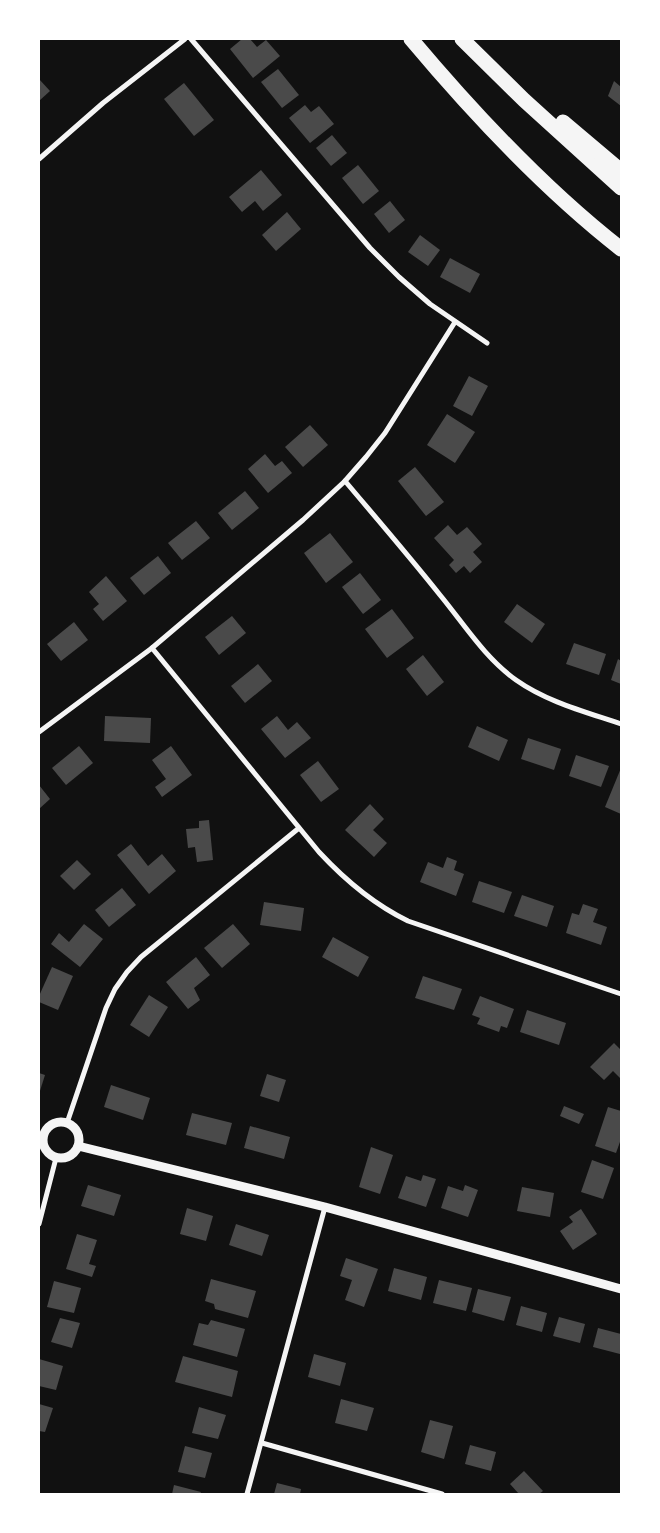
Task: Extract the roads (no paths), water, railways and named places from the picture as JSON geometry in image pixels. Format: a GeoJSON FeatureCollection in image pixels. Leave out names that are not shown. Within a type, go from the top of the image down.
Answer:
{"type":"FeatureCollection","features":[{"type":"Feature","properties":{"kind":"highway"},"geometry":{"type":"LineString","coordinates":[[411,39],[463,99],[621,255]]}},
{"type":"Feature","properties":{"kind":"highway"},"geometry":{"type":"LineString","coordinates":[[464,41],[621,171]]}},
{"type":"Feature","properties":{"kind":"highway"},"geometry":{"type":"LineString","coordinates":[[464,41],[524,100],[621,188]]}},
{"type":"Feature","properties":{"kind":"highway"},"geometry":{"type":"LineString","coordinates":[[589,224],[621,249]]}},
{"type":"Feature","properties":{"kind":"street"},"geometry":{"type":"LineString","coordinates":[[39,159],[103,103],[185,39]]}},
{"type":"Feature","properties":{"kind":"street"},"geometry":{"type":"LineString","coordinates":[[192,39],[370,248],[405,283],[430,304],[487,343]]}},
{"type":"Feature","properties":{"kind":"street"},"geometry":{"type":"LineString","coordinates":[[39,732],[152,648],[303,520],[345,481],[385,433],[455,322]]}},
{"type":"Feature","properties":{"kind":"street"},"geometry":{"type":"LineString","coordinates":[[345,481],[500,668],[516,680],[546,697],[621,724]]}},
{"type":"Feature","properties":{"kind":"street"},"geometry":{"type":"LineString","coordinates":[[152,648],[299,828],[340,875],[364,895],[389,912],[408,921],[621,994]]}},
{"type":"Feature","properties":{"kind":"street"},"geometry":{"type":"LineString","coordinates":[[67,1123],[106,1008],[115,989],[127,972],[141,957],[299,828]]}},
{"type":"Feature","properties":{"kind":"street"},"geometry":{"type":"LineString","coordinates":[[54,1123],[67,1123],[75,1128],[78,1133],[78,1146],[69,1157],[56,1158],[44,1148],[41,1135],[54,1123]]}},
{"type":"Feature","properties":{"kind":"street"},"geometry":{"type":"LineString","coordinates":[[78,1146],[325,1207],[621,1287]]}},
{"type":"Feature","properties":{"kind":"street"},"geometry":{"type":"LineString","coordinates":[[39,1224],[56,1158]]}},
{"type":"Feature","properties":{"kind":"street"},"geometry":{"type":"LineString","coordinates":[[248,1494],[325,1207]]}},
{"type":"Feature","properties":{"kind":"street"},"geometry":{"type":"LineString","coordinates":[[262,1443],[442,1494]]}}]}
